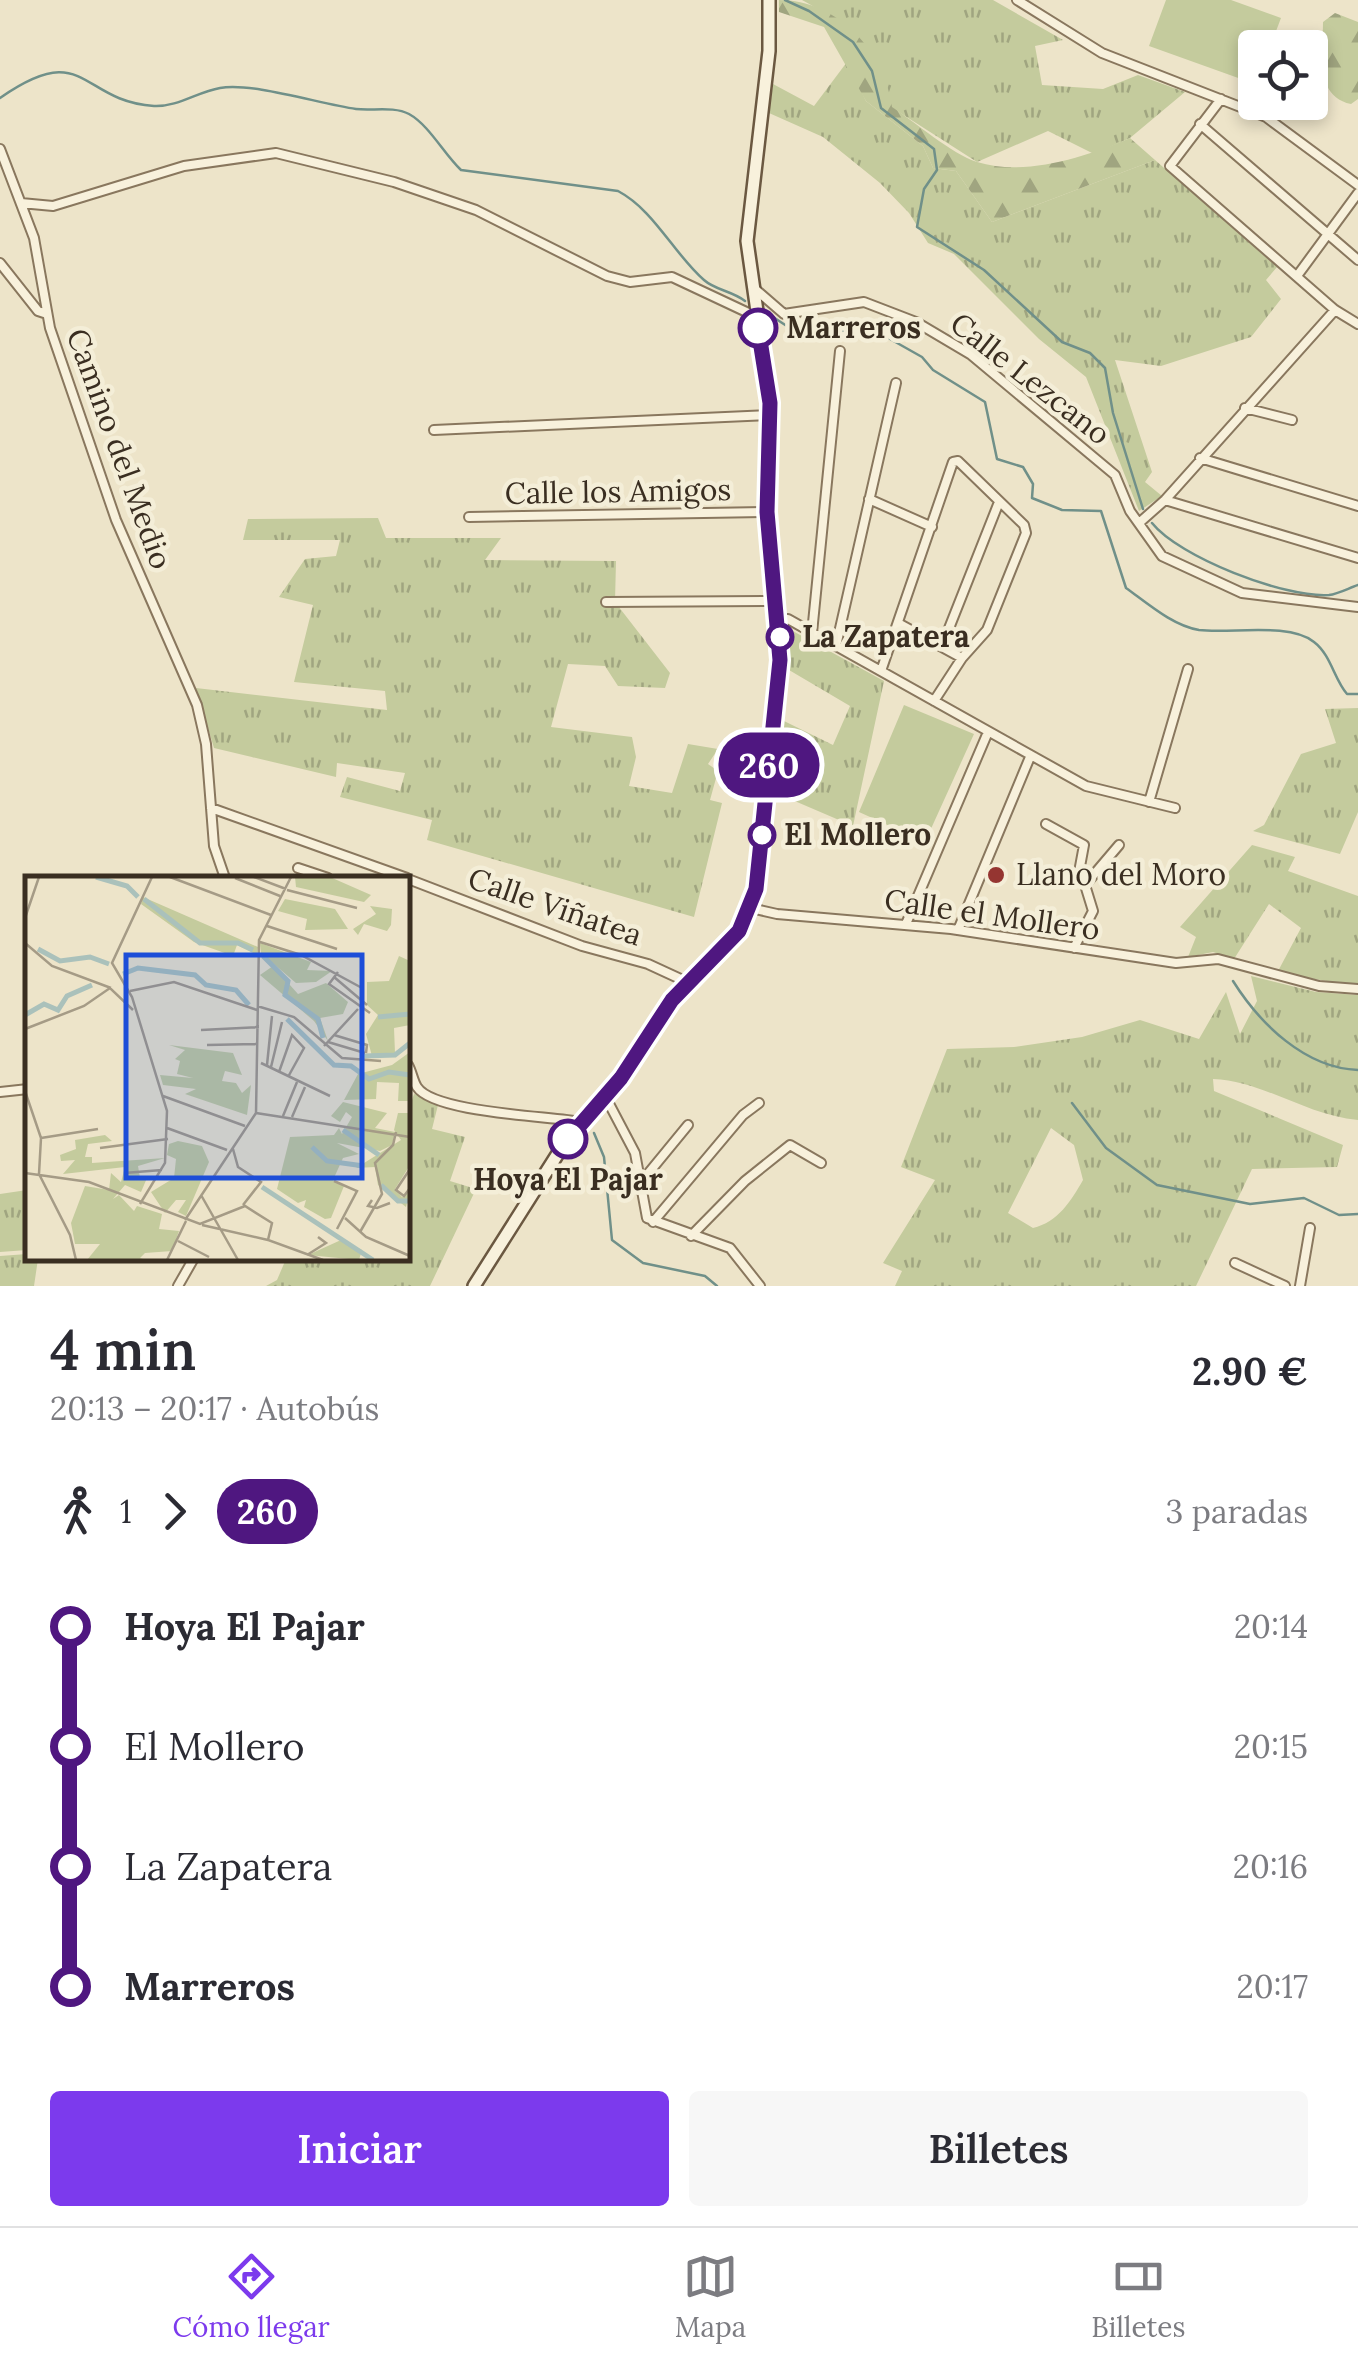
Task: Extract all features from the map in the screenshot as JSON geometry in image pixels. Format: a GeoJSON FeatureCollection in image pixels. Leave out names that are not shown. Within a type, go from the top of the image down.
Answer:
{"type":"FeatureCollection","features":[{"type":"Feature","properties":{"kind":"main road"},"geometry":{"type":"LineString","coordinates":[[474,1286],[581,1122],[605,1096],[687,982],[728,945],[750,908],[780,660],[767,512],[771,415],[751,286],[748,220],[769,52],[769,0]]}},
{"type":"Feature","properties":{"kind":"street"},"geometry":{"type":"LineString","coordinates":[[1017,0],[1102,53],[1266,117],[1358,185]]}},
{"type":"Feature","properties":{"kind":"street"},"geometry":{"type":"LineString","coordinates":[[1221,98],[1170,166],[1335,310],[1358,324]]}},
{"type":"Feature","properties":{"kind":"street"},"geometry":{"type":"LineString","coordinates":[[1200,124],[1358,260]]}},
{"type":"Feature","properties":{"kind":"street","name":"Camino del Medio"},"geometry":{"type":"LineString","coordinates":[[0,149],[34,238],[47,314],[116,520],[197,705],[206,744],[216,856],[224,876]]}},
{"type":"Feature","properties":{"kind":"street"},"geometry":{"type":"LineString","coordinates":[[21,203],[53,206],[184,166],[276,153],[476,210],[606,276],[630,282],[672,277],[756,316]]}},
{"type":"Feature","properties":{"kind":"street"},"geometry":{"type":"LineString","coordinates":[[1297,276],[1358,193]]}},
{"type":"Feature","properties":{"kind":"street"},"geometry":{"type":"LineString","coordinates":[[0,263],[38,311],[47,314]]}},
{"type":"Feature","properties":{"kind":"street","name":"Calle Lezcano"},"geometry":{"type":"LineString","coordinates":[[751,286],[784,314],[864,302],[883,306],[970,354],[1115,475],[1139,523],[1162,556],[1242,592],[1358,607]]}},
{"type":"Feature","properties":{"kind":"street"},"geometry":{"type":"LineString","coordinates":[[1139,523],[1166,500],[1335,310]]}},
{"type":"Feature","properties":{"kind":"street"},"geometry":{"type":"LineString","coordinates":[[812,633],[840,351]]}},
{"type":"Feature","properties":{"kind":"street"},"geometry":{"type":"LineString","coordinates":[[836,646],[896,383]]}},
{"type":"Feature","properties":{"kind":"street"},"geometry":{"type":"LineString","coordinates":[[1246,408],[1292,420]]}},
{"type":"Feature","properties":{"kind":"street"},"geometry":{"type":"LineString","coordinates":[[434,430],[771,415]]}},
{"type":"Feature","properties":{"kind":"street"},"geometry":{"type":"LineString","coordinates":[[1200,458],[1358,506]]}},
{"type":"Feature","properties":{"kind":"street"},"geometry":{"type":"LineString","coordinates":[[881,671],[953,462],[958,461],[1026,528],[987,630],[962,658],[934,701]]}},
{"type":"Feature","properties":{"kind":"street"},"geometry":{"type":"LineString","coordinates":[[869,499],[932,527]]}},
{"type":"Feature","properties":{"kind":"street"},"geometry":{"type":"LineString","coordinates":[[1166,500],[1358,558]]}},
{"type":"Feature","properties":{"kind":"street"},"geometry":{"type":"LineString","coordinates":[[942,646],[1000,502]]}},
{"type":"Feature","properties":{"kind":"street","name":"Calle los Amigos"},"geometry":{"type":"LineString","coordinates":[[469,516],[767,512]]}},
{"type":"Feature","properties":{"kind":"street"},"geometry":{"type":"LineString","coordinates":[[606,602],[776,601]]}},
{"type":"Feature","properties":{"kind":"street"},"geometry":{"type":"LineString","coordinates":[[779,619],[836,646],[1030,758],[1106,794],[1174,808]]}},
{"type":"Feature","properties":{"kind":"street"},"geometry":{"type":"LineString","coordinates":[[898,623],[962,658]]}},
{"type":"Feature","properties":{"kind":"street"},"geometry":{"type":"LineString","coordinates":[[1149,802],[1188,669]]}},
{"type":"Feature","properties":{"kind":"street"},"geometry":{"type":"LineString","coordinates":[[906,924],[988,732]]}},
{"type":"Feature","properties":{"kind":"street"},"geometry":{"type":"LineString","coordinates":[[958,930],[1030,758]]}},
{"type":"Feature","properties":{"kind":"street","name":"Calle Viñatea"},"geometry":{"type":"LineString","coordinates":[[210,808],[389,876]]}},
{"type":"Feature","properties":{"kind":"street"},"geometry":{"type":"LineString","coordinates":[[1046,824],[1084,845],[1079,872],[1088,881]]}},
{"type":"Feature","properties":{"kind":"street"},"geometry":{"type":"LineString","coordinates":[[1074,948],[1093,912],[1085,890],[1088,881],[1120,845]]}},
{"type":"Feature","properties":{"kind":"street"},"geometry":{"type":"LineString","coordinates":[[298,868],[322,876]]}},
{"type":"Feature","properties":{"kind":"street","name":"Calle Viñatea"},"geometry":{"type":"LineString","coordinates":[[410,880],[582,946],[648,964],[687,982]]}},
{"type":"Feature","properties":{"kind":"street","name":"Calle el Mollero"},"geometry":{"type":"LineString","coordinates":[[750,908],[778,914],[958,930],[1176,963],[1212,958],[1319,986],[1358,989]]}},
{"type":"Feature","properties":{"kind":"street"},"geometry":{"type":"LineString","coordinates":[[410,1070],[416,1087],[429,1095],[478,1110],[581,1122]]}},
{"type":"Feature","properties":{"kind":"street"},"geometry":{"type":"LineString","coordinates":[[0,1092],[25,1089]]}},
{"type":"Feature","properties":{"kind":"street"},"geometry":{"type":"LineString","coordinates":[[605,1096],[633,1147],[642,1181],[644,1211],[653,1222],[730,1248],[760,1286]]}},
{"type":"Feature","properties":{"kind":"street"},"geometry":{"type":"LineString","coordinates":[[653,1222],[743,1115],[759,1103]]}},
{"type":"Feature","properties":{"kind":"street"},"geometry":{"type":"LineString","coordinates":[[642,1181],[688,1125]]}},
{"type":"Feature","properties":{"kind":"street"},"geometry":{"type":"LineString","coordinates":[[691,1236],[745,1181],[790,1145],[822,1162]]}},
{"type":"Feature","properties":{"kind":"street"},"geometry":{"type":"LineString","coordinates":[[1300,1286],[1310,1228]]}},
{"type":"Feature","properties":{"kind":"street"},"geometry":{"type":"LineString","coordinates":[[178,1286],[192,1261]]}},
{"type":"Feature","properties":{"kind":"street"},"geometry":{"type":"LineString","coordinates":[[1236,1264],[1285,1286]]}},
{"type":"Feature","properties":{"kind":"green space"},"geometry":{"type":"Polygon","coordinates":[[[779,0],[820,9],[855,32],[880,67],[892,107],[967,158],[996,166],[1035,166],[1075,158],[1130,138],[1155,160],[992,222],[956,171],[933,168],[923,146],[866,101],[824,27],[779,12],[779,0]]]}},
{"type":"Feature","properties":{"kind":"green space"},"geometry":{"type":"Polygon","coordinates":[[[802,0],[993,0],[1063,40],[1035,46],[1042,85],[1103,89],[1138,75],[1185,92],[1130,138],[1094,154],[1048,131],[977,162],[891,107],[881,73],[860,43],[802,0]]]}},
{"type":"Feature","properties":{"kind":"green space"},"geometry":{"type":"Polygon","coordinates":[[[1166,0],[1231,0],[1281,18],[1276,30],[1238,30],[1238,78],[1149,46],[1166,0]]]}},
{"type":"Feature","properties":{"kind":"green space"},"geometry":{"type":"Polygon","coordinates":[[[1335,13],[1358,22],[1358,99],[1351,104],[1339,99],[1328,87],[1328,30],[1323,30],[1323,22],[1335,13]]]}},
{"type":"Feature","properties":{"kind":"green space"},"geometry":{"type":"Polygon","coordinates":[[[847,62],[866,101],[923,146],[933,168],[956,171],[992,222],[1155,160],[1277,267],[1266,280],[1281,299],[1251,337],[1161,366],[1115,360],[1152,472],[1145,482],[1162,496],[1139,511],[1086,377],[1039,339],[954,254],[928,243],[909,213],[880,183],[823,137],[769,113],[773,84],[814,106],[847,62]]]}},
{"type":"Feature","properties":{"kind":"green space"},"geometry":{"type":"Polygon","coordinates":[[[378,518],[386,538],[501,538],[485,560],[616,561],[615,602],[670,673],[665,688],[618,686],[605,666],[568,664],[551,727],[632,737],[636,757],[629,786],[672,793],[688,744],[718,749],[708,764],[718,771],[710,800],[722,803],[694,917],[427,840],[432,820],[340,797],[347,777],[400,791],[405,773],[337,763],[336,777],[214,748],[196,688],[387,710],[385,691],[294,682],[313,605],[279,597],[305,559],[336,556],[340,540],[243,540],[248,519],[378,518]]]}},
{"type":"Feature","properties":{"kind":"green space"},"geometry":{"type":"Polygon","coordinates":[[[791,630],[884,681],[853,826],[776,793],[784,721],[833,745],[850,706],[789,670],[791,630]]]}},
{"type":"Feature","properties":{"kind":"green space"},"geometry":{"type":"Polygon","coordinates":[[[904,705],[974,734],[925,842],[859,812],[904,705]]]}},
{"type":"Feature","properties":{"kind":"green space"},"geometry":{"type":"Polygon","coordinates":[[[1358,708],[1358,812],[1340,854],[1253,831],[1264,825],[1301,754],[1336,743],[1325,709],[1358,708]]]}},
{"type":"Feature","properties":{"kind":"green space"},"geometry":{"type":"Polygon","coordinates":[[[1252,845],[1295,857],[1288,871],[1358,896],[1358,986],[1277,973],[1301,928],[1269,904],[1234,959],[1213,952],[1188,957],[1196,937],[1180,927],[1252,845]]]}},
{"type":"Feature","properties":{"kind":"green space"},"geometry":{"type":"Polygon","coordinates":[[[1251,976],[1316,992],[1358,995],[1358,1120],[1321,1112],[1250,1086],[1213,1079],[1214,1091],[1343,1145],[1337,1167],[1252,1169],[1196,1286],[895,1286],[902,1271],[883,1263],[935,1180],[901,1167],[947,1049],[1014,1047],[1082,1037],[1140,1020],[1199,1039],[1226,992],[1240,1034],[1257,1001],[1251,976]],[[1051,1128],[1008,1213],[1033,1228],[1063,1210],[1083,1180],[1074,1145],[1051,1128]]]}},
{"type":"Feature","properties":{"kind":"green space"},"geometry":{"type":"Polygon","coordinates":[[[414,1094],[439,1101],[432,1129],[465,1137],[450,1181],[476,1189],[430,1286],[266,1286],[277,1280],[285,1261],[410,1261],[410,1106],[414,1094]]]}},
{"type":"Feature","properties":{"kind":"green space"},"geometry":{"type":"Polygon","coordinates":[[[25,1190],[25,1250],[0,1252],[0,1194],[25,1190]]]}},
{"type":"Feature","properties":{"kind":"green space"},"geometry":{"type":"Polygon","coordinates":[[[25,1254],[25,1261],[38,1261],[34,1286],[0,1286],[0,1256],[25,1254]]]}},
{"type":"Feature","properties":{"kind":"waterway"},"geometry":{"type":"LineString","coordinates":[[785,0],[809,11],[853,42],[872,71],[881,108],[934,149],[937,170],[924,189],[917,227],[984,270],[1062,342],[1090,353],[1105,368],[1113,413],[1143,509]]}},
{"type":"Feature","properties":{"kind":"waterway"},"geometry":{"type":"LineString","coordinates":[[0,98],[28,81],[50,73],[67,73],[129,102],[154,106],[234,87],[356,109],[403,112],[423,125],[461,170],[618,191],[642,209],[704,280],[745,301]]}},
{"type":"Feature","properties":{"kind":"waterway"},"geometry":{"type":"LineString","coordinates":[[770,315],[805,338],[867,326],[922,357],[933,370],[985,402],[997,459],[1023,467],[1033,484],[1032,498],[1062,510],[1101,511],[1126,588],[1189,628],[1275,630],[1303,636],[1325,654],[1347,694],[1358,694]]}},
{"type":"Feature","properties":{"kind":"waterway"},"geometry":{"type":"LineString","coordinates":[[1152,523],[1208,562],[1260,583],[1329,595],[1358,585]]}},
{"type":"Feature","properties":{"kind":"waterway"},"geometry":{"type":"LineString","coordinates":[[1233,981],[1256,1013],[1286,1041],[1320,1061],[1358,1070]]}},
{"type":"Feature","properties":{"kind":"waterway"},"geometry":{"type":"LineString","coordinates":[[1072,1103],[1106,1148],[1157,1185],[1250,1204],[1304,1198],[1339,1215],[1358,1214]]}},
{"type":"Feature","properties":{"kind":"waterway"},"geometry":{"type":"LineString","coordinates":[[594,1133],[604,1157],[612,1240],[643,1263],[705,1276],[717,1286]]}},
{"type":"Feature","properties":{"kind":"bus line","name":"260"},"geometry":{"type":"LineString","coordinates":[[568,1139],[621,1078],[672,1000],[739,931],[756,889],[780,660],[767,512],[770,403],[758,328]]}},
{"type":"Feature","properties":{"kind":"place","name":"Marreros"},"geometry":{"type":"Point","coordinates":[758,328]}},
{"type":"Feature","properties":{"kind":"place","name":"La Zapatera"},"geometry":{"type":"Point","coordinates":[780,637]}},
{"type":"Feature","properties":{"kind":"place","name":"El Mollero"},"geometry":{"type":"Point","coordinates":[762,835]}},
{"type":"Feature","properties":{"kind":"place","name":"Llano del Moro"},"geometry":{"type":"Point","coordinates":[996,875]}},
{"type":"Feature","properties":{"kind":"place","name":"Hoya El Pajar"},"geometry":{"type":"Point","coordinates":[568,1139]}}]}
